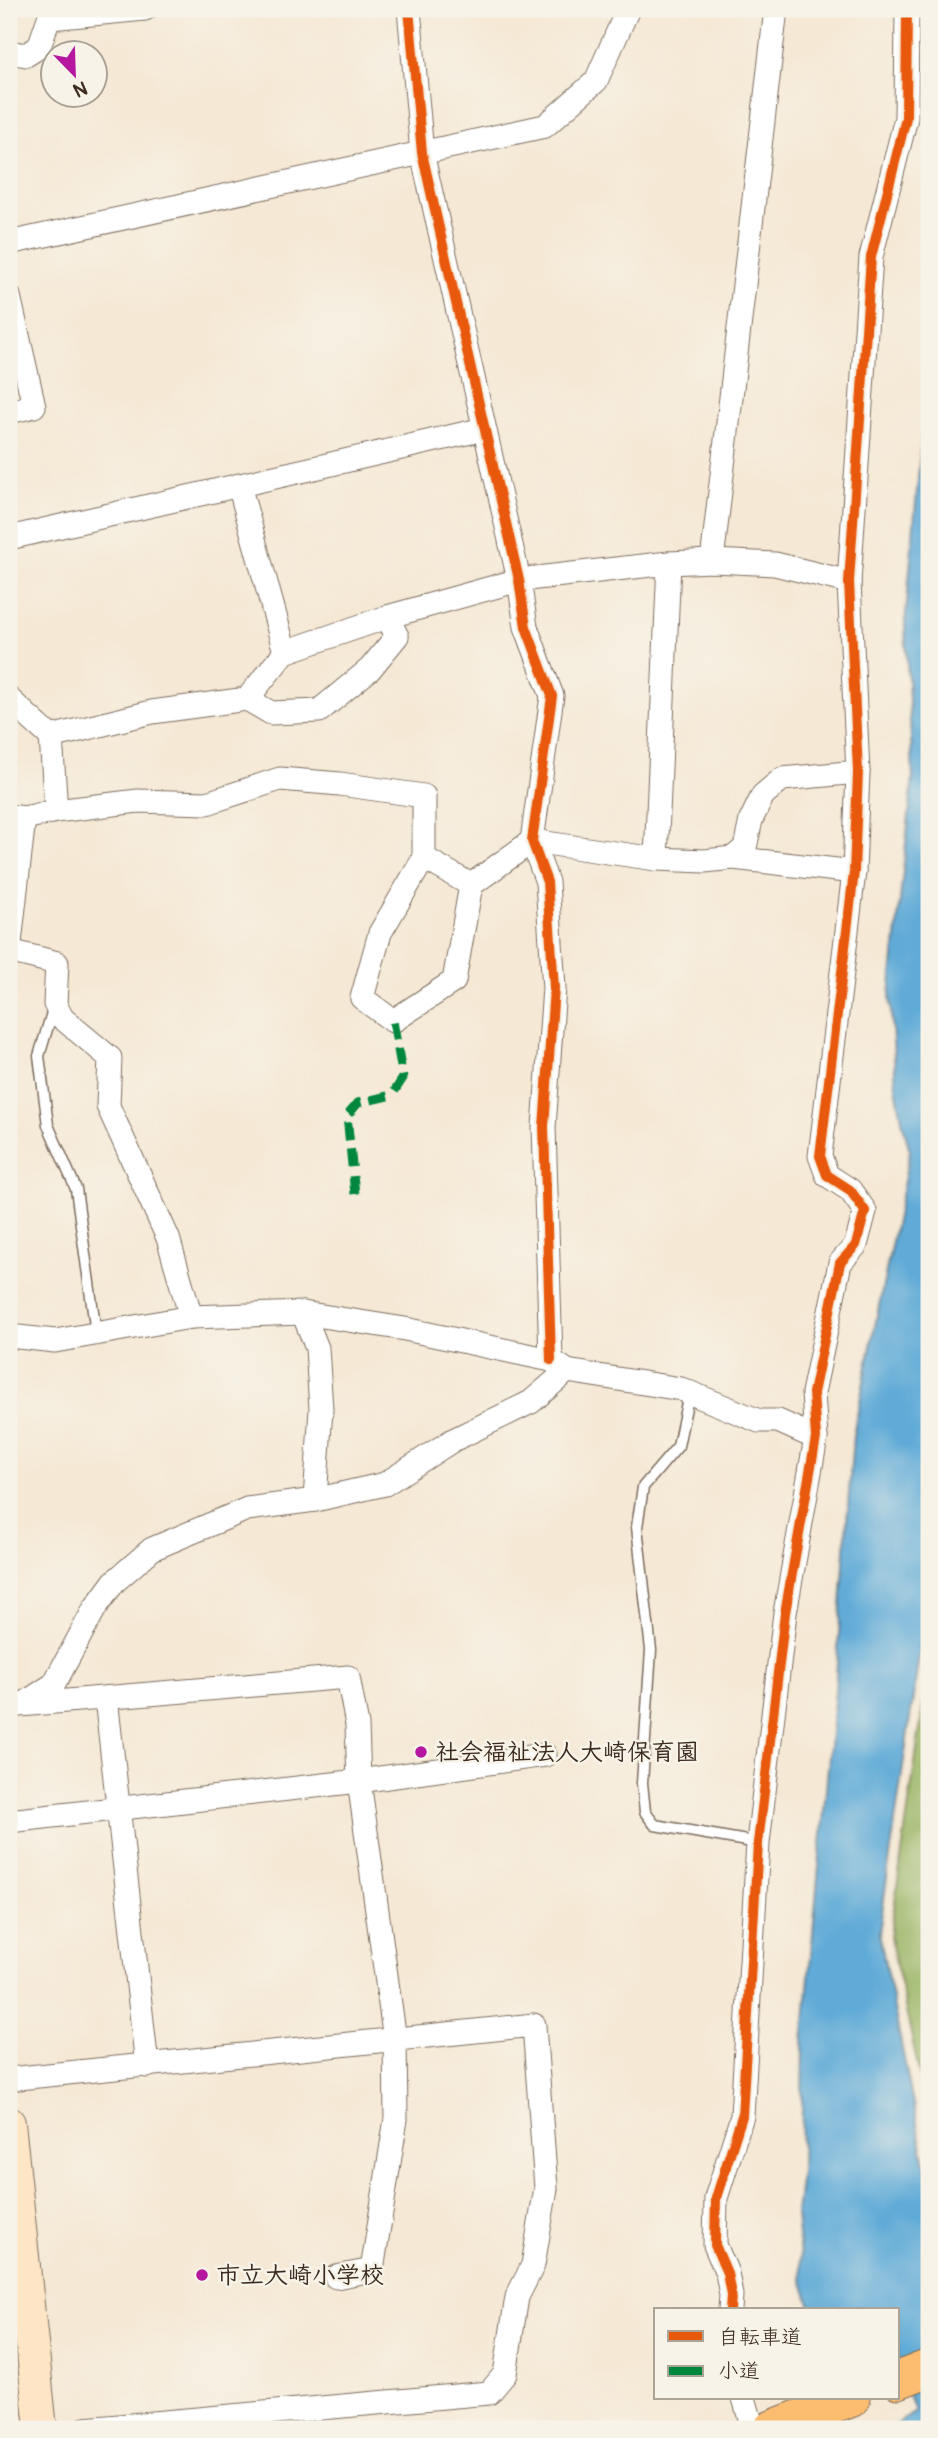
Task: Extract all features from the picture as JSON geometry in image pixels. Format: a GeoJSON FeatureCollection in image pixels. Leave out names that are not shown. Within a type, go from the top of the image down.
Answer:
{"type":"FeatureCollection","features":[{"type":"Feature","properties":{"kind":"main road"},"geometry":{"type":"LineString","coordinates":[[772,2429],[847,2400]]}},
{"type":"Feature","properties":{"kind":"street"},"geometry":{"type":"LineString","coordinates":[[9,52],[26,55],[40,47],[51,13],[145,9]]}},
{"type":"Feature","properties":{"kind":"street"},"geometry":{"type":"LineString","coordinates":[[15,1706],[54,1684],[95,1608],[114,1582],[152,1549],[247,1509],[315,1500],[385,1484],[453,1440],[531,1402],[559,1365],[544,1127],[554,988],[547,882],[532,841],[552,696],[526,627],[519,580],[422,153],[409,9]]}},
{"type":"Feature","properties":{"kind":"street"},"geometry":{"type":"LineString","coordinates":[[9,243],[545,126],[596,82],[628,9]]}},
{"type":"Feature","properties":{"kind":"street"},"geometry":{"type":"LineString","coordinates":[[712,561],[776,9]]}},
{"type":"Feature","properties":{"kind":"street"},"geometry":{"type":"LineString","coordinates":[[730,2308],[727,2273],[715,2245],[716,2198],[742,2116],[758,1843],[785,1613],[816,1438],[813,1393],[840,1263],[856,1245],[865,1211],[850,1191],[827,1175],[820,1156],[854,872],[858,772],[849,582],[871,257],[906,118],[907,9]]}},
{"type":"Feature","properties":{"kind":"street"},"geometry":{"type":"LineString","coordinates":[[9,296],[34,405],[9,412]]}},
{"type":"Feature","properties":{"kind":"street"},"geometry":{"type":"LineString","coordinates":[[9,538],[484,429]]}},
{"type":"Feature","properties":{"kind":"street"},"geometry":{"type":"LineString","coordinates":[[239,485],[285,652]]}},
{"type":"Feature","properties":{"kind":"street"},"geometry":{"type":"LineString","coordinates":[[247,699],[285,652],[387,617],[519,580],[669,562],[712,561],[775,564],[849,582]]}},
{"type":"Feature","properties":{"kind":"street"},"geometry":{"type":"LineString","coordinates":[[656,859],[669,562]]}},
{"type":"Feature","properties":{"kind":"street"},"geometry":{"type":"LineString","coordinates":[[51,737],[152,712],[247,699],[271,713],[318,710],[370,669],[397,636],[387,617]]}},
{"type":"Feature","properties":{"kind":"street"},"geometry":{"type":"LineString","coordinates":[[9,699],[51,737],[55,811]]}},
{"type":"Feature","properties":{"kind":"street"},"geometry":{"type":"LineString","coordinates":[[733,858],[746,848],[751,820],[763,795],[782,779],[858,772]]}},
{"type":"Feature","properties":{"kind":"street"},"geometry":{"type":"LineString","coordinates":[[191,1317],[168,1238],[108,1106],[110,1058],[62,1018],[55,1004],[57,964],[9,951],[17,817],[138,801],[207,803],[280,779],[424,796],[424,858],[380,933],[362,998],[393,1021],[454,981],[471,885],[532,841],[656,859],[705,861],[733,858],[854,872]]}},
{"type":"Feature","properties":{"kind":"street"},"geometry":{"type":"LineString","coordinates":[[424,858],[471,885]]}},
{"type":"Feature","properties":{"kind":"street"},"geometry":{"type":"LineString","coordinates":[[9,1336],[55,1340],[191,1317],[303,1313],[405,1329],[681,1390],[759,1421],[778,1421],[816,1438]]}},
{"type":"Feature","properties":{"kind":"street"},"geometry":{"type":"LineString","coordinates":[[303,1313],[317,1348],[321,1409],[315,1500]]}},
{"type":"Feature","properties":{"kind":"street"},"geometry":{"type":"LineString","coordinates":[[15,1706],[348,1677],[357,1725],[359,1781],[395,2040],[396,2119],[372,2270],[336,2277]]}},
{"type":"Feature","properties":{"kind":"street"},"geometry":{"type":"LineString","coordinates":[[107,1698],[147,2066]]}},
{"type":"Feature","properties":{"kind":"street"},"geometry":{"type":"LineString","coordinates":[[9,1821],[359,1781],[545,1755]]}},
{"type":"Feature","properties":{"kind":"street"},"geometry":{"type":"LineString","coordinates":[[9,2079],[534,2025],[546,2188],[533,2265],[517,2297],[505,2374],[489,2393],[85,2429]]}},
{"type":"Feature","properties":{"kind":"street"},"geometry":{"type":"LineString","coordinates":[[9,2123],[41,2429]]}},
{"type":"Feature","properties":{"kind":"street"},"geometry":{"type":"LineString","coordinates":[[745,2400],[752,2429]]}},
{"type":"Feature","properties":{"kind":"lane"},"geometry":{"type":"LineString","coordinates":[[55,1004],[39,1056],[48,1125],[76,1189],[96,1333]]}},
{"type":"Feature","properties":{"kind":"lane"},"geometry":{"type":"LineString","coordinates":[[689,1393],[678,1446],[643,1487],[637,1527],[651,1650],[642,1783],[645,1812],[655,1825],[758,1843]]}},
{"type":"Feature","properties":{"kind":"green space"},"geometry":{"type":"Polygon","coordinates":[[[929,1665],[929,2118],[890,1936],[929,1665]]]}},
{"type":"Feature","properties":{"kind":"water"},"geometry":{"type":"Polygon","coordinates":[[[929,357],[929,1587],[879,1933],[929,2184],[929,2327],[924,2330],[929,2346],[929,2429],[890,2429],[915,2412],[900,2370],[900,2308],[811,2308],[802,2279],[796,2214],[801,2172],[803,2043],[835,1690],[853,1436],[910,1151],[896,1087],[890,995],[913,777],[905,624],[929,357]]]}},
{"type":"Feature","properties":{"kind":"marked path"},"geometry":{"type":"LineString","coordinates":[[355,1194],[347,1116],[358,1103],[392,1095],[403,1078],[393,1021]]}},
{"type":"Feature","properties":{"kind":"cycle path"},"geometry":{"type":"LineString","coordinates":[[409,9],[422,153],[519,580],[526,627],[552,696],[532,841],[547,882],[554,988],[544,1127],[551,1360]]}},
{"type":"Feature","properties":{"kind":"cycle path"},"geometry":{"type":"LineString","coordinates":[[730,2308],[727,2273],[715,2245],[716,2198],[742,2116],[758,1843],[785,1613],[816,1438],[813,1393],[840,1263],[856,1245],[865,1211],[850,1190],[827,1175],[820,1156],[854,872],[858,772],[849,582],[871,257],[906,118],[907,9]]}},
{"type":"Feature","properties":{"kind":"place","name":"社会福祉法人大崎保育園"},"geometry":{"type":"Point","coordinates":[421,1752]}},
{"type":"Feature","properties":{"kind":"place","name":"市立大崎小学校"},"geometry":{"type":"Point","coordinates":[202,2275]}}]}
